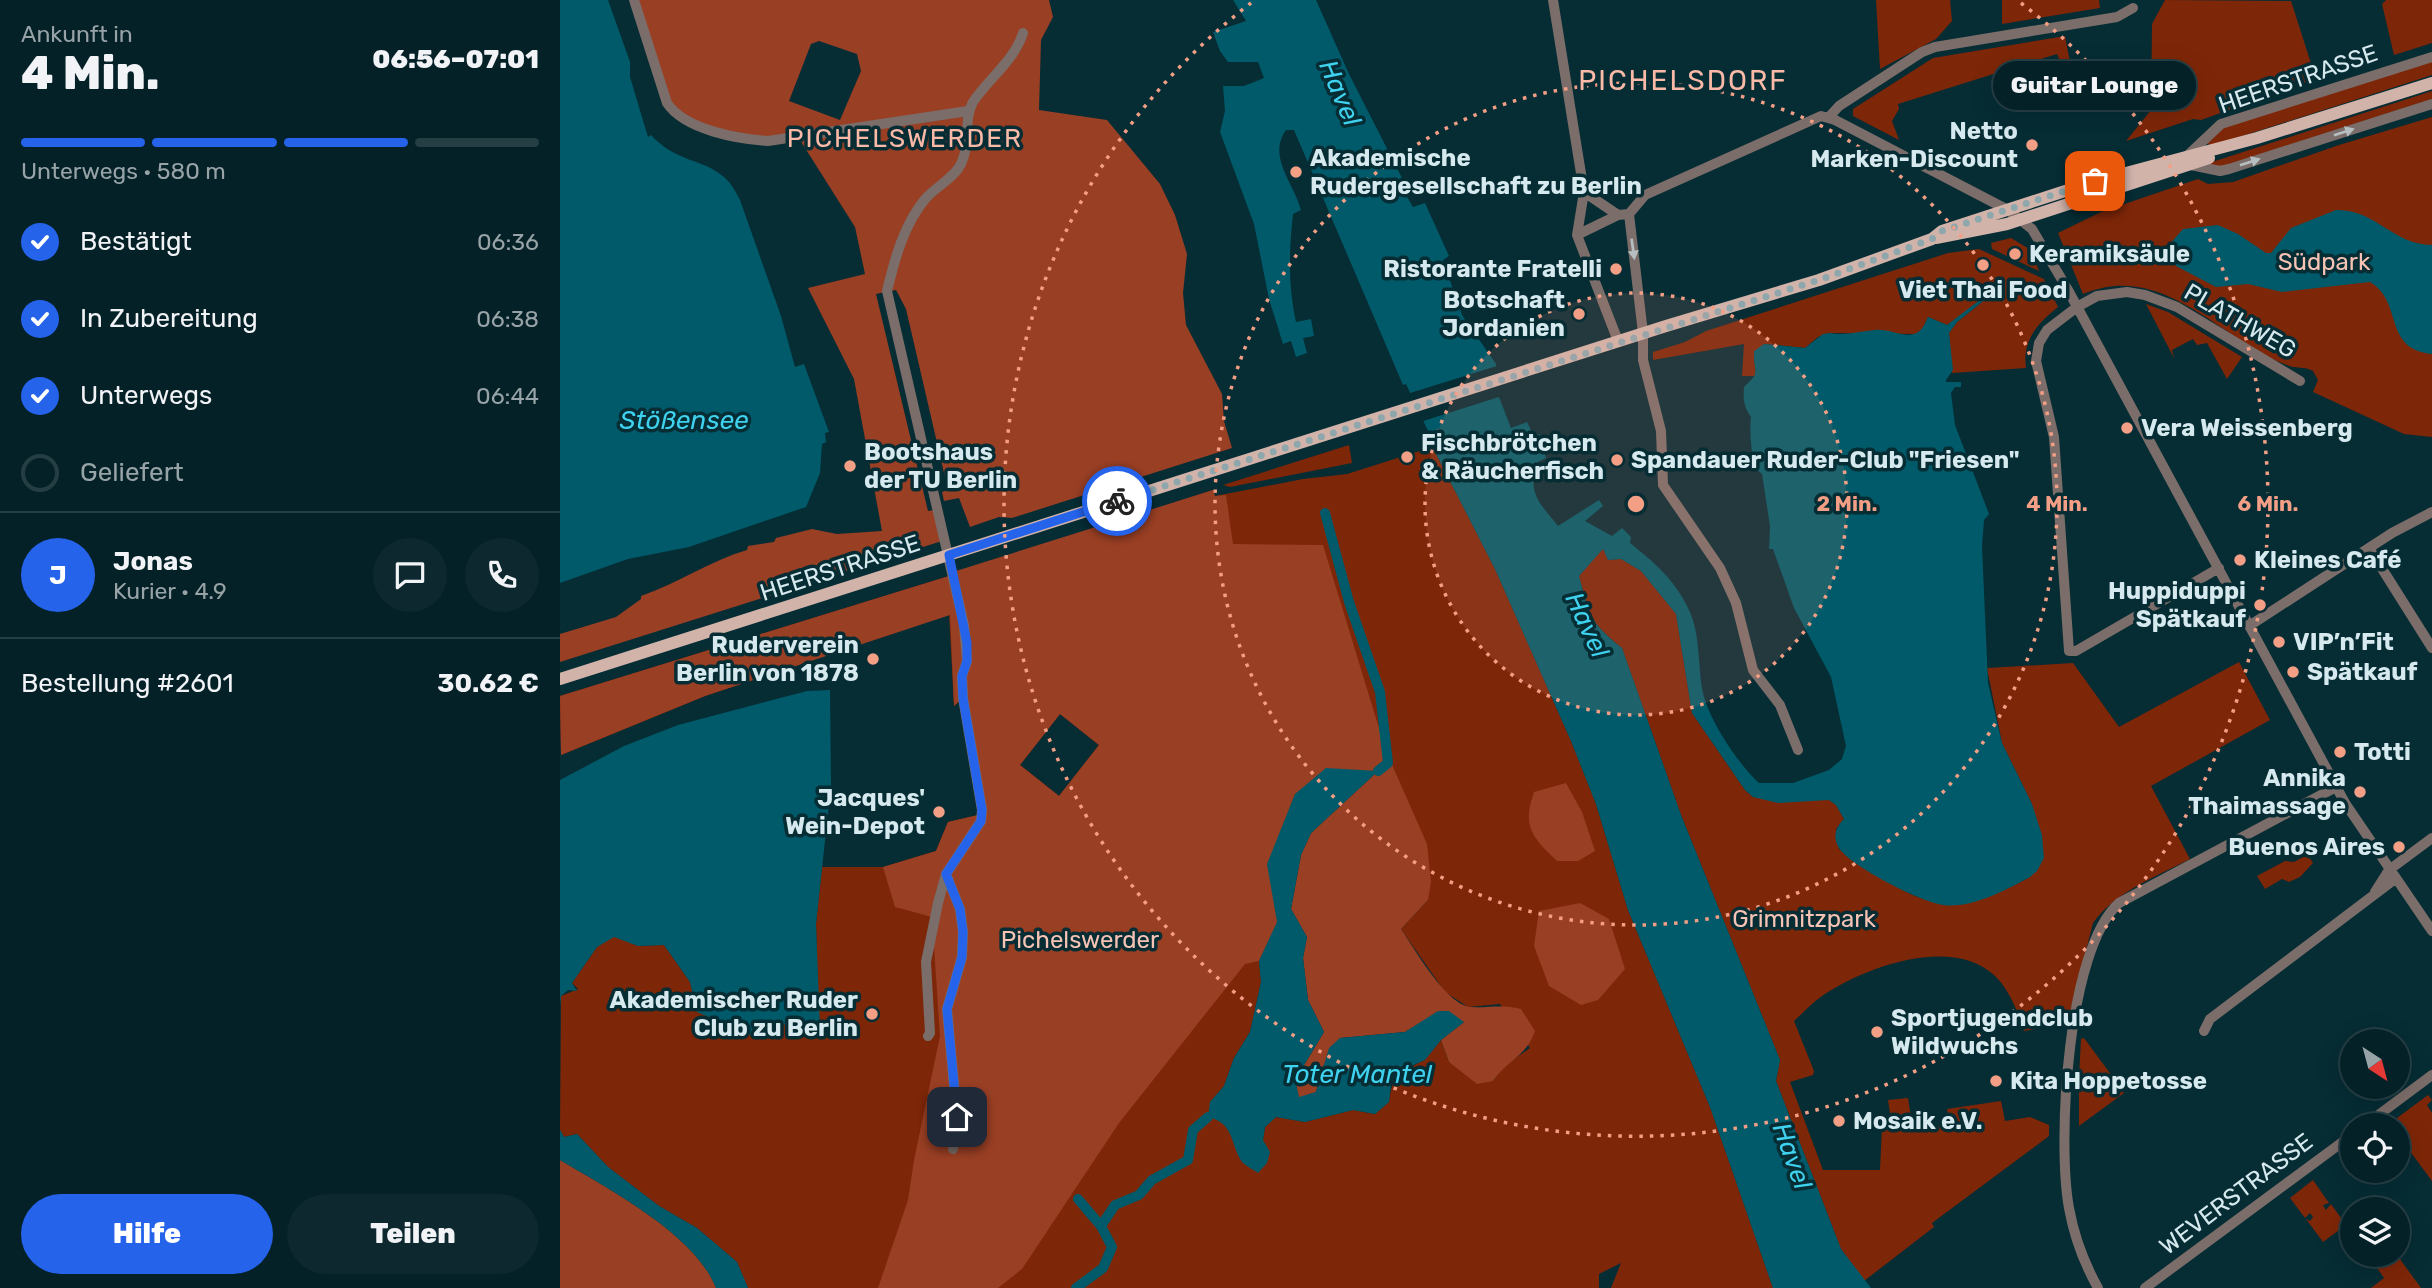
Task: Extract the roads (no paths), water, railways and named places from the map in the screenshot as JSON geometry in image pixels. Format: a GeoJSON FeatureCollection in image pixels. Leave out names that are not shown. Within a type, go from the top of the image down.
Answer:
{"type":"FeatureCollection","features":[{"type":"Feature","properties":{"kind":"main road","name":"HEERSTRASSE"},"geometry":{"type":"LineString","coordinates":[[560,679],[1643,333],[1819,280],[1932,239],[1949,238],[2023,220],[2188,161],[2432,83]]}},
{"type":"Feature","properties":{"kind":"main road","name":"HEERSTRASSE"},"geometry":{"type":"LineString","coordinates":[[1932,239],[1942,231],[2095,181],[2188,161]]}},
{"type":"Feature","properties":{"kind":"street"},"geometry":{"type":"LineString","coordinates":[[634,0],[667,103],[678,116],[703,127],[752,140],[768,141],[968,111]]}},
{"type":"Feature","properties":{"kind":"street"},"geometry":{"type":"LineString","coordinates":[[1553,0],[1584,192],[1577,235],[1618,341]]}},
{"type":"Feature","properties":{"kind":"street"},"geometry":{"type":"LineString","coordinates":[[1829,117],[1839,106],[1922,52],[2117,17],[2133,8]]}},
{"type":"Feature","properties":{"kind":"street"},"geometry":{"type":"LineString","coordinates":[[928,1036],[926,962],[946,874],[981,821],[982,810],[963,698],[962,676],[967,661],[967,643],[887,291],[908,225],[927,197],[960,167],[967,145],[968,111],[1012,56],[1023,33]]}},
{"type":"Feature","properties":{"kind":"street","name":"HEERSTRASSE"},"geometry":{"type":"LineString","coordinates":[[2432,57],[2221,124],[2188,161],[2220,171],[2229,169],[2432,104]]}},
{"type":"Feature","properties":{"kind":"street"},"geometry":{"type":"LineString","coordinates":[[1577,235],[1623,215],[1645,195],[1810,119],[1829,117],[2023,220],[2045,248],[2336,787],[2392,875],[2432,931]]}},
{"type":"Feature","properties":{"kind":"street"},"geometry":{"type":"LineString","coordinates":[[1584,192],[1623,215],[1643,333],[1643,360],[1661,431],[1664,485],[1720,568],[1736,603],[1754,670],[1780,705],[1798,750]]}},
{"type":"Feature","properties":{"kind":"street","name":"PLATHWEG"},"geometry":{"type":"LineString","coordinates":[[2219,568],[2076,651],[2069,651],[2053,437],[2036,360],[2039,343],[2047,330],[2077,307],[2113,293],[2127,292],[2161,300],[2300,381]]}},
{"type":"Feature","properties":{"kind":"street"},"geometry":{"type":"LineString","coordinates":[[2249,626],[2368,548],[2432,512]]}},
{"type":"Feature","properties":{"kind":"street"},"geometry":{"type":"LineString","coordinates":[[2368,548],[2432,648]]}},
{"type":"Feature","properties":{"kind":"street"},"geometry":{"type":"LineString","coordinates":[[2098,1288],[2080,1249],[2068,1206],[2067,1094],[2071,1031],[2092,952],[2109,912],[2119,903],[2336,787]]}},
{"type":"Feature","properties":{"kind":"street"},"geometry":{"type":"LineString","coordinates":[[2204,1031],[2210,1019],[2374,894],[2432,838]]}},
{"type":"Feature","properties":{"kind":"street"},"geometry":{"type":"LineString","coordinates":[[946,874],[960,909],[963,932],[962,957],[947,1009],[957,1117],[953,1149]]}},
{"type":"Feature","properties":{"kind":"street"},"geometry":{"type":"LineString","coordinates":[[2381,1113],[2432,1075]]}},
{"type":"Feature","properties":{"kind":"street","name":"WEVERSTRASSE"},"geometry":{"type":"LineString","coordinates":[[2145,1288],[2340,1144]]}},
{"type":"Feature","properties":{"kind":"water","name":"Stößensee"},"geometry":{"type":"Polygon","coordinates":[[[560,0],[608,0],[630,62],[630,77],[648,137],[651,135],[670,151],[716,171],[727,179],[735,191],[781,316],[795,367],[804,364],[829,432],[825,433],[826,442],[822,444],[820,473],[806,507],[689,547],[628,559],[560,583],[560,0]]]}},
{"type":"Feature","properties":{"kind":"water","name":"Havel"},"geometry":{"type":"Polygon","coordinates":[[[1233,0],[1316,0],[1349,74],[1402,178],[1399,183],[1413,207],[1425,203],[1449,256],[1443,260],[1462,315],[1496,364],[1499,397],[1511,428],[1527,422],[1534,436],[1540,434],[1546,458],[1538,462],[1535,473],[1534,490],[1537,497],[1558,526],[1599,500],[1603,506],[1585,521],[1612,536],[1622,528],[1631,537],[1630,543],[1671,581],[1693,619],[1702,688],[1710,712],[1733,752],[1759,783],[1793,783],[1829,770],[1842,759],[1846,746],[1831,677],[1794,608],[1773,549],[1769,549],[1770,526],[1762,474],[1753,466],[1751,417],[1744,400],[1744,387],[1755,374],[1754,351],[1764,344],[1805,348],[1823,334],[1829,333],[1883,330],[1912,335],[1923,327],[1928,317],[1947,325],[1985,296],[1987,298],[1957,322],[1949,333],[1953,370],[1946,382],[1961,382],[1961,387],[1955,387],[1951,393],[1955,425],[1989,514],[1984,520],[1982,546],[1988,683],[2002,743],[2032,804],[2042,835],[2044,858],[2030,877],[1977,901],[1943,905],[1887,882],[1846,855],[1839,848],[1835,836],[1844,819],[1836,805],[1829,800],[1778,803],[1753,797],[1745,790],[1692,713],[1676,614],[1641,571],[1621,559],[1608,560],[1603,549],[1579,576],[1596,624],[1622,648],[1681,815],[1780,1060],[1776,1081],[1841,1249],[1871,1288],[1773,1288],[1710,1107],[1628,910],[1596,804],[1571,741],[1495,569],[1434,450],[1436,448],[1406,384],[1403,385],[1294,130],[1286,130],[1279,150],[1284,170],[1301,210],[1293,214],[1290,281],[1296,322],[1311,319],[1314,336],[1303,338],[1307,353],[1296,357],[1291,341],[1283,344],[1269,299],[1254,224],[1220,132],[1225,111],[1223,86],[1244,86],[1264,78],[1258,62],[1228,62],[1220,51],[1213,32],[1246,21],[1233,0]]]}},
{"type":"Feature","properties":{"kind":"water"},"geometry":{"type":"Polygon","coordinates":[[[2336,210],[2362,215],[2405,239],[2432,245],[2432,354],[2416,350],[2406,343],[2399,334],[2387,301],[2370,282],[2282,292],[2248,284],[2216,287],[2176,266],[2169,245],[2183,229],[2218,225],[2238,234],[2266,253],[2271,253],[2291,228],[2336,210]]]}},
{"type":"Feature","properties":{"kind":"water"},"geometry":{"type":"Polygon","coordinates":[[[830,690],[831,785],[816,924],[820,1028],[805,1030],[797,1021],[749,1035],[697,1012],[690,982],[664,945],[638,946],[614,937],[597,947],[572,983],[577,991],[568,990],[561,996],[560,1006],[560,780],[624,746],[678,725],[807,691],[830,690]]]}},
{"type":"Feature","properties":{"kind":"water","name":"Toter Mantel"},"geometry":{"type":"Polygon","coordinates":[[[1326,768],[1378,771],[1311,833],[1301,855],[1291,909],[1307,937],[1303,958],[1308,1000],[1324,1032],[1295,1080],[1299,1097],[1316,1092],[1329,1048],[1340,1038],[1405,1032],[1438,1011],[1449,1011],[1464,1022],[1441,1040],[1425,1060],[1402,1070],[1391,1085],[1389,1102],[1375,1114],[1353,1110],[1305,1122],[1276,1117],[1265,1127],[1263,1140],[1270,1152],[1267,1163],[1258,1173],[1241,1161],[1230,1133],[1222,1123],[1208,1117],[1210,1102],[1224,1086],[1234,1058],[1250,1032],[1261,982],[1259,961],[1277,922],[1267,864],[1295,794],[1326,768]]]}},
{"type":"Feature","properties":{"kind":"water"},"geometry":{"type":"Polygon","coordinates":[[[560,1130],[564,1137],[577,1134],[608,1167],[659,1206],[697,1228],[737,1262],[748,1288],[716,1288],[706,1268],[671,1232],[626,1199],[560,1160],[560,1130]]]}},
{"type":"Feature","properties":{"kind":"waterway"},"geometry":{"type":"LineString","coordinates":[[1325,513],[1349,602],[1380,692],[1388,763],[1378,771]]}},
{"type":"Feature","properties":{"kind":"waterway"},"geometry":{"type":"LineString","coordinates":[[1101,1226],[1115,1205],[1139,1195],[1152,1180],[1188,1160],[1193,1130],[1208,1117]]}},
{"type":"Feature","properties":{"kind":"waterway"},"geometry":{"type":"LineString","coordinates":[[1076,1288],[1103,1268],[1112,1247],[1101,1226],[1078,1199]]}},
{"type":"Feature","properties":{"kind":"place","name":"Netto Marken-Discount"},"geometry":{"type":"Point","coordinates":[2032,145]}},
{"type":"Feature","properties":{"kind":"place","name":"Akademische Rudergesellschaft zu Berlin"},"geometry":{"type":"Point","coordinates":[1296,172]}},
{"type":"Feature","properties":{"kind":"place","name":"Guitar Lounge"},"geometry":{"type":"Point","coordinates":[2095,181]}},
{"type":"Feature","properties":{"kind":"place","name":"Keramiksäule"},"geometry":{"type":"Point","coordinates":[2015,254]}},
{"type":"Feature","properties":{"kind":"place","name":"Viet Thai Food"},"geometry":{"type":"Point","coordinates":[1983,265]}},
{"type":"Feature","properties":{"kind":"place","name":"Ristorante Fratelli"},"geometry":{"type":"Point","coordinates":[1616,269]}},
{"type":"Feature","properties":{"kind":"place","name":"Botschaft Jordanien"},"geometry":{"type":"Point","coordinates":[1579,314]}},
{"type":"Feature","properties":{"kind":"place","name":"Vera Weissenberg"},"geometry":{"type":"Point","coordinates":[2127,428]}},
{"type":"Feature","properties":{"kind":"place","name":"Fischbrötchen & Räucherfisch"},"geometry":{"type":"Point","coordinates":[1407,457]}},
{"type":"Feature","properties":{"kind":"place","name":"Spandauer Ruder-Club \"Friesen\""},"geometry":{"type":"Point","coordinates":[1617,460]}},
{"type":"Feature","properties":{"kind":"place","name":"Bootshaus der TU Berlin"},"geometry":{"type":"Point","coordinates":[850,466]}},
{"type":"Feature","properties":{"kind":"place","name":"Kleines Café"},"geometry":{"type":"Point","coordinates":[2240,560]}},
{"type":"Feature","properties":{"kind":"place","name":"Huppiduppi Spätkauf"},"geometry":{"type":"Point","coordinates":[2260,605]}},
{"type":"Feature","properties":{"kind":"place","name":"VIP’n’Fit"},"geometry":{"type":"Point","coordinates":[2279,642]}},
{"type":"Feature","properties":{"kind":"place","name":"Ruderverein Berlin von 1878"},"geometry":{"type":"Point","coordinates":[873,659]}},
{"type":"Feature","properties":{"kind":"place","name":"Spätkauf"},"geometry":{"type":"Point","coordinates":[2293,672]}},
{"type":"Feature","properties":{"kind":"place","name":"Totti"},"geometry":{"type":"Point","coordinates":[2340,752]}},
{"type":"Feature","properties":{"kind":"place","name":"Annika Thaimassage"},"geometry":{"type":"Point","coordinates":[2360,792]}},
{"type":"Feature","properties":{"kind":"place","name":"Jacques' Wein-Depot"},"geometry":{"type":"Point","coordinates":[939,812]}},
{"type":"Feature","properties":{"kind":"place","name":"Buenos Aires"},"geometry":{"type":"Point","coordinates":[2399,847]}},
{"type":"Feature","properties":{"kind":"place","name":"Akademischer Ruder Club zu Berlin"},"geometry":{"type":"Point","coordinates":[872,1014]}},
{"type":"Feature","properties":{"kind":"place","name":"Sportjugendclub Wildwuchs"},"geometry":{"type":"Point","coordinates":[1877,1032]}},
{"type":"Feature","properties":{"kind":"place","name":"Kita Hoppetosse"},"geometry":{"type":"Point","coordinates":[1996,1081]}},
{"type":"Feature","properties":{"kind":"place","name":"Mosaik e.V."},"geometry":{"type":"Point","coordinates":[1839,1121]}},
{"type":"Feature","properties":{"kind":"district","name":"PICHELSDORF"},"geometry":{"type":"Point","coordinates":[1683,80]}},
{"type":"Feature","properties":{"kind":"district","name":"PICHELSWERDER"},"geometry":{"type":"Point","coordinates":[905,138]}},
{"type":"Feature","properties":{"kind":"park label","name":"Südpark"},"geometry":{"type":"Point","coordinates":[2324,262]}},
{"type":"Feature","properties":{"kind":"park label","name":"Grimnitzpark"},"geometry":{"type":"Point","coordinates":[1804,919]}},
{"type":"Feature","properties":{"kind":"park label","name":"Pichelswerder"},"geometry":{"type":"Point","coordinates":[1080,940]}}]}
